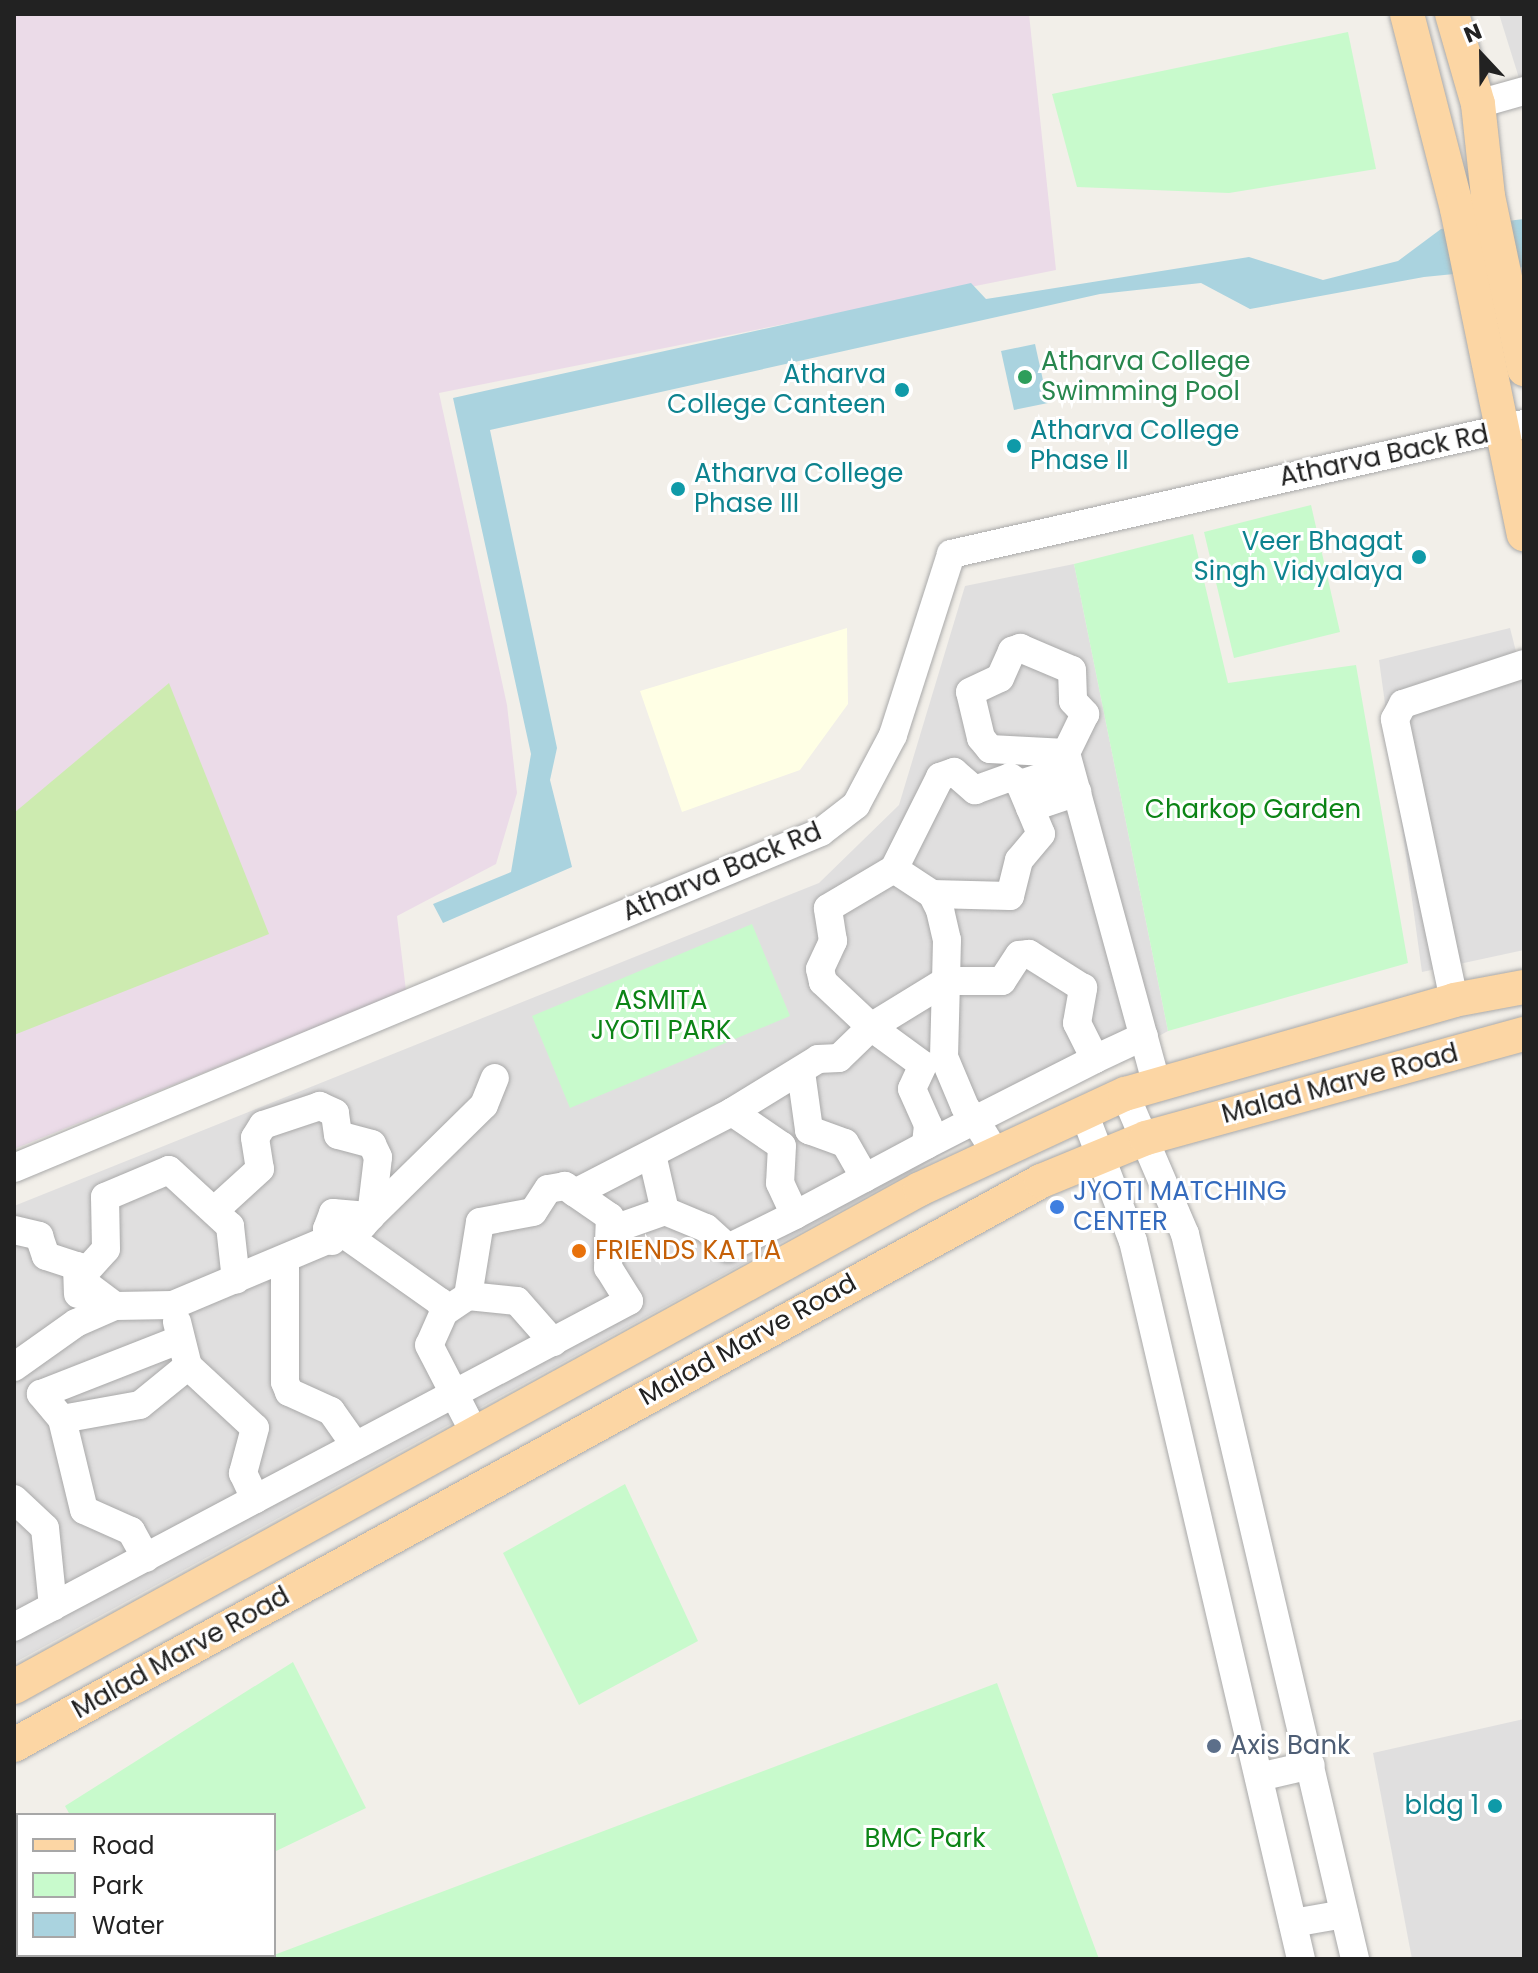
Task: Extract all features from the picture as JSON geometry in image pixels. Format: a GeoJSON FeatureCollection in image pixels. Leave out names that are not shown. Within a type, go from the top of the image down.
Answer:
{"type":"FeatureCollection","features":[{"type":"Feature","properties":{"kind":"main road"},"geometry":{"type":"LineString","coordinates":[[1524,369],[1488,196],[1478,104],[1450,14],[1409,20],[1511,428],[1524,534]]}},
{"type":"Feature","properties":{"kind":"main road","name":"Malad Marve Road"},"geometry":{"type":"LineString","coordinates":[[14,1687],[996,1153],[1141,1090],[1454,1000],[1524,987]]}},
{"type":"Feature","properties":{"kind":"main road","name":"Malad Marve Road"},"geometry":{"type":"LineString","coordinates":[[14,1745],[941,1234],[1105,1154],[1146,1138],[1524,1034]]}},
{"type":"Feature","properties":{"kind":"street"},"geometry":{"type":"LineString","coordinates":[[1478,104],[1524,91]]}},
{"type":"Feature","properties":{"kind":"street","name":"Atharva Back Rd"},"geometry":{"type":"LineString","coordinates":[[14,1168],[821,832],[856,805],[893,735],[951,554],[1511,428]]}},
{"type":"Feature","properties":{"kind":"street"},"geometry":{"type":"LineString","coordinates":[[1071,771],[990,749],[981,738],[970,692],[1000,678],[1012,651],[1020,648],[1072,670],[1073,701],[1085,714],[1071,771],[1144,1036],[1141,1090],[1146,1138],[1189,1248],[1355,1959]]}},
{"type":"Feature","properties":{"kind":"street"},"geometry":{"type":"LineString","coordinates":[[1454,1000],[1395,719],[1403,704],[1524,664]]}},
{"type":"Feature","properties":{"kind":"street"},"geometry":{"type":"LineString","coordinates":[[1025,796],[1071,771]]}},
{"type":"Feature","properties":{"kind":"street"},"geometry":{"type":"LineString","coordinates":[[894,869],[932,894],[1010,896],[1019,860],[1041,834],[1025,796],[1010,777],[975,790],[954,772],[940,777],[894,869],[828,908],[833,941],[820,969],[823,982],[871,1027],[923,1065],[912,1089],[928,1125],[926,1145]]}},
{"type":"Feature","properties":{"kind":"street"},"geometry":{"type":"LineString","coordinates":[[932,894],[947,940],[944,1057],[975,1120],[996,1153]]}},
{"type":"Feature","properties":{"kind":"street"},"geometry":{"type":"LineString","coordinates":[[575,1193],[653,1159],[818,1059],[839,1058],[871,1027],[946,981],[996,984],[1029,954],[1083,988],[1077,1023],[1095,1059]]}},
{"type":"Feature","properties":{"kind":"street"},"geometry":{"type":"LineString","coordinates":[[614,1229],[665,1211],[706,1228],[728,1248],[1144,1036]]}},
{"type":"Feature","properties":{"kind":"street"},"geometry":{"type":"LineString","coordinates":[[801,1072],[809,1130],[845,1143],[865,1178]]}},
{"type":"Feature","properties":{"kind":"street"},"geometry":{"type":"LineString","coordinates":[[14,1367],[76,1323],[115,1306],[173,1305],[338,1238],[371,1216],[476,1115],[495,1078]]}},
{"type":"Feature","properties":{"kind":"street"},"geometry":{"type":"LineString","coordinates":[[215,1210],[260,1169],[255,1138],[263,1125],[320,1106],[335,1113],[338,1135],[372,1144],[378,1157],[371,1216]]}},
{"type":"Feature","properties":{"kind":"street"},"geometry":{"type":"LineString","coordinates":[[732,1112],[782,1146],[780,1183],[795,1215]]}},
{"type":"Feature","properties":{"kind":"street"},"geometry":{"type":"LineString","coordinates":[[1084,1113],[1105,1154],[1133,1241],[1301,1959]]}},
{"type":"Feature","properties":{"kind":"street"},"geometry":{"type":"LineString","coordinates":[[653,1159],[665,1211]]}},
{"type":"Feature","properties":{"kind":"street"},"geometry":{"type":"LineString","coordinates":[[79,1279],[106,1249],[105,1197],[169,1170],[230,1226],[236,1280]]}},
{"type":"Feature","properties":{"kind":"street"},"geometry":{"type":"LineString","coordinates":[[14,1627],[629,1301],[608,1268],[614,1229],[610,1217],[575,1193],[548,1189],[533,1212],[480,1222],[468,1296]]}},
{"type":"Feature","properties":{"kind":"street"},"geometry":{"type":"LineString","coordinates":[[14,1230],[39,1236],[46,1256],[77,1266],[76,1323]]}},
{"type":"Feature","properties":{"kind":"street"},"geometry":{"type":"LineString","coordinates":[[338,1238],[444,1312]]}},
{"type":"Feature","properties":{"kind":"street"},"geometry":{"type":"LineString","coordinates":[[285,1260],[285,1382],[289,1392],[331,1411],[355,1445]]}},
{"type":"Feature","properties":{"kind":"street"},"geometry":{"type":"LineString","coordinates":[[79,1279],[115,1306]]}},
{"type":"Feature","properties":{"kind":"street"},"geometry":{"type":"LineString","coordinates":[[475,1434],[429,1345],[444,1312],[468,1296],[517,1301],[553,1342]]}},
{"type":"Feature","properties":{"kind":"street"},"geometry":{"type":"LineString","coordinates":[[173,1305],[185,1352],[255,1428],[243,1473],[255,1499]]}},
{"type":"Feature","properties":{"kind":"street"},"geometry":{"type":"LineString","coordinates":[[62,1419],[140,1405],[185,1352]]}},
{"type":"Feature","properties":{"kind":"street"},"geometry":{"type":"LineString","coordinates":[[146,1558],[131,1531],[84,1510],[62,1419],[41,1394],[185,1352]]}},
{"type":"Feature","properties":{"kind":"street"},"geometry":{"type":"LineString","coordinates":[[14,1499],[45,1528],[53,1607]]}},
{"type":"Feature","properties":{"kind":"street"},"geometry":{"type":"LineString","coordinates":[[1259,1777],[1311,1765]]}},
{"type":"Feature","properties":{"kind":"street"},"geometry":{"type":"LineString","coordinates":[[1293,1923],[1344,1914]]}},
{"type":"Feature","properties":{"kind":"shaded area"},"geometry":{"type":"Polygon","coordinates":[[[14,14],[1029,14],[1056,270],[439,393],[507,705],[517,793],[496,864],[397,916],[406,991],[14,1149],[14,14]]]}},
{"type":"Feature","properties":{"kind":"shaded area"},"geometry":{"type":"Polygon","coordinates":[[[1499,14],[1524,14],[1524,94],[1499,14]]]}},
{"type":"Feature","properties":{"kind":"shaded area"},"geometry":{"type":"Polygon","coordinates":[[[1074,564],[1168,1031],[14,1663],[14,1206],[819,883],[899,805],[965,586],[1074,564]]]}},
{"type":"Feature","properties":{"kind":"shaded area"},"geometry":{"type":"Polygon","coordinates":[[[847,628],[848,704],[800,770],[682,812],[640,691],[847,628]]]}},
{"type":"Feature","properties":{"kind":"shaded area"},"geometry":{"type":"Polygon","coordinates":[[[1510,628],[1524,683],[1524,950],[1422,972],[1379,660],[1510,628]]]}},
{"type":"Feature","properties":{"kind":"shaded area"},"geometry":{"type":"Polygon","coordinates":[[[1524,1719],[1524,1959],[1412,1959],[1373,1753],[1524,1719]]]}},
{"type":"Feature","properties":{"kind":"green space"},"geometry":{"type":"Polygon","coordinates":[[[1348,32],[1376,169],[1229,193],[1077,187],[1052,94],[1348,32]]]}},
{"type":"Feature","properties":{"kind":"green space"},"geometry":{"type":"Polygon","coordinates":[[[1311,505],[1340,632],[1234,658],[1204,532],[1311,505]]]}},
{"type":"Feature","properties":{"kind":"green space","name":"Charkop Garden"},"geometry":{"type":"Polygon","coordinates":[[[1193,534],[1228,683],[1356,665],[1408,963],[1168,1031],[1074,564],[1193,534]]]}},
{"type":"Feature","properties":{"kind":"green space"},"geometry":{"type":"Polygon","coordinates":[[[169,683],[269,934],[14,1035],[14,813],[169,683]]]}},
{"type":"Feature","properties":{"kind":"green space","name":"ASMITA JYOTI PARK"},"geometry":{"type":"Polygon","coordinates":[[[752,924],[790,1016],[570,1108],[532,1016],[752,924]]]}},
{"type":"Feature","properties":{"kind":"green space"},"geometry":{"type":"Polygon","coordinates":[[[625,1484],[698,1641],[579,1705],[503,1553],[625,1484]]]}},
{"type":"Feature","properties":{"kind":"green space"},"geometry":{"type":"Polygon","coordinates":[[[293,1662],[366,1808],[276,1851],[276,1813],[69,1813],[65,1806],[293,1662]]]}},
{"type":"Feature","properties":{"kind":"green space","name":"BMC Park"},"geometry":{"type":"Polygon","coordinates":[[[997,1683],[1099,1959],[255,1959],[276,1957],[276,1954],[997,1683]]]}},
{"type":"Feature","properties":{"kind":"green space"},"geometry":{"type":"Polygon","coordinates":[[[16,1889],[16,1957],[48,1957],[14,1959],[16,1889]]]}},
{"type":"Feature","properties":{"kind":"water"},"geometry":{"type":"Polygon","coordinates":[[[1524,219],[1524,267],[1424,277],[1250,309],[1201,283],[1100,294],[490,430],[557,748],[550,780],[572,867],[443,923],[433,904],[511,872],[531,754],[453,398],[971,283],[986,299],[1249,257],[1323,280],[1398,261],[1441,229],[1524,219]]]}},
{"type":"Feature","properties":{"kind":"water","name":"Atharva College Swimming Pool"},"geometry":{"type":"Polygon","coordinates":[[[1035,344],[1048,403],[1014,410],[1001,351],[1035,344]]]}},
{"type":"Feature","properties":{"kind":"place","name":"Atharva College Swimming Pool"},"geometry":{"type":"Point","coordinates":[1025,377]}},
{"type":"Feature","properties":{"kind":"place","name":"Atharva College Canteen"},"geometry":{"type":"Point","coordinates":[902,390]}},
{"type":"Feature","properties":{"kind":"place","name":"Atharva College Phase II"},"geometry":{"type":"Point","coordinates":[1014,446]}},
{"type":"Feature","properties":{"kind":"place","name":"Atharva College Phase III"},"geometry":{"type":"Point","coordinates":[678,489]}},
{"type":"Feature","properties":{"kind":"place","name":"Veer Bhagat Singh Vidyalaya"},"geometry":{"type":"Point","coordinates":[1419,557]}},
{"type":"Feature","properties":{"kind":"place","name":"JYOTI MATCHING CENTER"},"geometry":{"type":"Point","coordinates":[1057,1207]}},
{"type":"Feature","properties":{"kind":"place","name":"FRIENDS KATTA"},"geometry":{"type":"Point","coordinates":[579,1251]}},
{"type":"Feature","properties":{"kind":"place","name":"Axis Bank"},"geometry":{"type":"Point","coordinates":[1214,1746]}},
{"type":"Feature","properties":{"kind":"place","name":"bldg 1"},"geometry":{"type":"Point","coordinates":[1495,1806]}}]}
